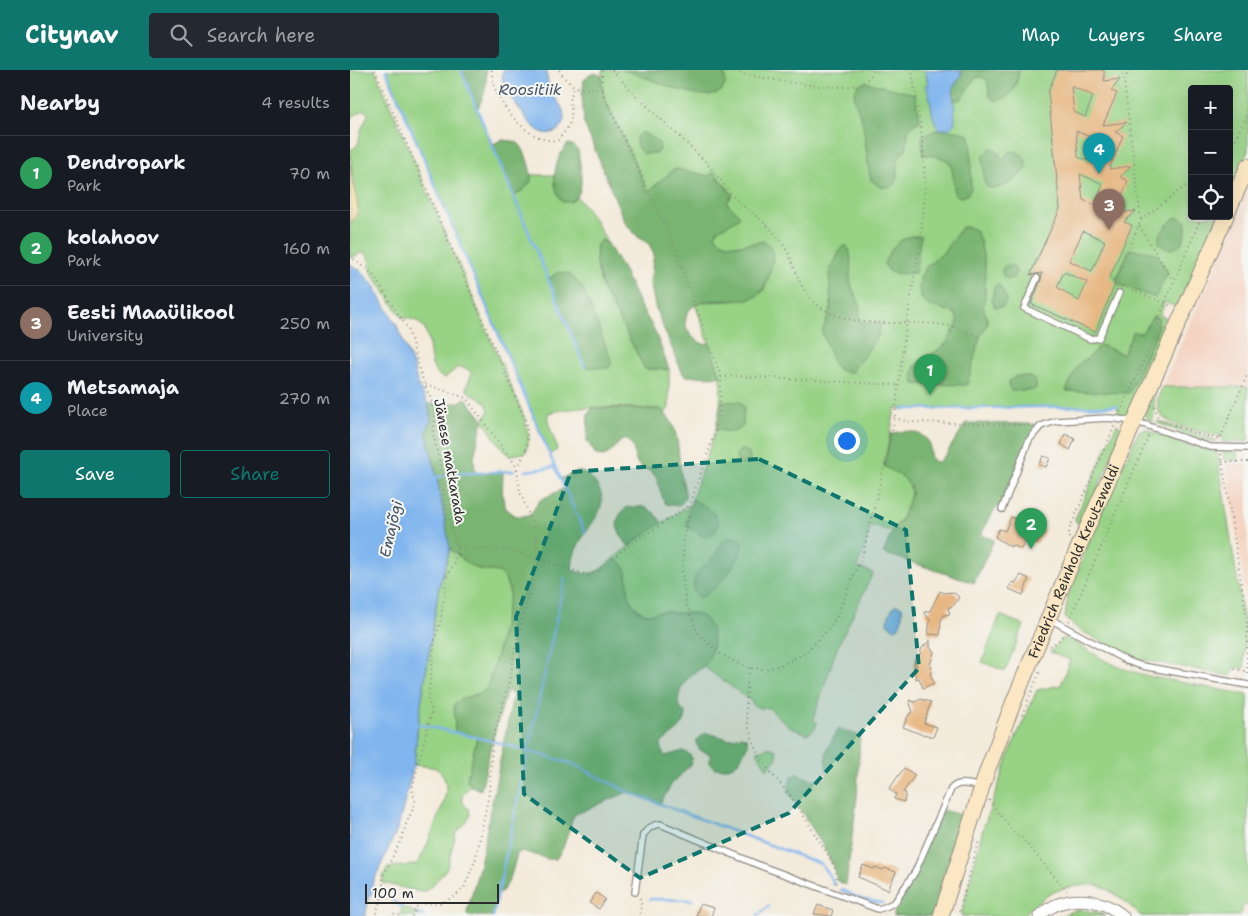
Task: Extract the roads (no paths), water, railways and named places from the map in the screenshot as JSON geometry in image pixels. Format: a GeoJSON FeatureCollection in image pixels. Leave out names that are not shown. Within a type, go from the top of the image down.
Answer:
{"type":"FeatureCollection","features":[{"type":"Feature","properties":{"kind":"main road"},"geometry":{"type":"LineString","coordinates":[[1233,200],[1248,166]]}},
{"type":"Feature","properties":{"kind":"main road","name":"Friedrich Reinhold Kreutzwaldi"},"geometry":{"type":"LineString","coordinates":[[941,916],[987,795],[1014,701],[1093,513],[1224,220]]}},
{"type":"Feature","properties":{"kind":"street"},"geometry":{"type":"LineString","coordinates":[[1039,916],[1053,907],[1081,898],[1115,909],[1123,916]]}},
{"type":"Feature","properties":{"kind":"lane"},"geometry":{"type":"LineString","coordinates":[[1037,278],[1024,308],[1090,339],[1099,338],[1119,293]]}},
{"type":"Feature","properties":{"kind":"lane"},"geometry":{"type":"LineString","coordinates":[[1002,509],[1029,440],[1041,426],[1056,421],[1108,418],[1134,421],[1210,447],[1248,448]]}},
{"type":"Feature","properties":{"kind":"lane"},"geometry":{"type":"LineString","coordinates":[[1081,525],[1093,513]]}},
{"type":"Feature","properties":{"kind":"lane"},"geometry":{"type":"LineString","coordinates":[[1066,576],[1068,554],[1071,547]]}},
{"type":"Feature","properties":{"kind":"lane"},"geometry":{"type":"LineString","coordinates":[[1048,618],[1128,661],[1142,666],[1247,684]]}},
{"type":"Feature","properties":{"kind":"lane"},"geometry":{"type":"LineString","coordinates":[[635,892],[644,835],[649,828],[655,824],[660,824],[715,848],[878,909],[896,902],[915,872],[951,790],[956,784],[963,783],[987,795]]}},
{"type":"Feature","properties":{"kind":"water","name":"Roositiik"},"geometry":{"type":"Polygon","coordinates":[[[503,70],[546,70],[551,90],[564,113],[562,126],[558,130],[546,133],[535,128],[530,123],[505,89],[502,76],[503,70]]]}},
{"type":"Feature","properties":{"kind":"water"},"geometry":{"type":"Polygon","coordinates":[[[925,70],[961,70],[961,75],[953,88],[955,120],[949,129],[939,129],[936,124],[925,85],[928,84],[925,70]]]}},
{"type":"Feature","properties":{"kind":"water","name":"Emajõgi"},"geometry":{"type":"Polygon","coordinates":[[[350,264],[361,271],[374,286],[397,326],[413,365],[418,385],[428,404],[431,420],[426,432],[437,478],[450,549],[439,587],[418,724],[414,765],[398,827],[372,885],[365,916],[350,916],[350,264]]]}},
{"type":"Feature","properties":{"kind":"water"},"geometry":{"type":"Polygon","coordinates":[[[896,605],[902,607],[902,618],[898,628],[895,629],[887,624],[892,609],[896,605]]]}},
{"type":"Feature","properties":{"kind":"waterway"},"geometry":{"type":"LineString","coordinates":[[386,70],[555,467]]}},
{"type":"Feature","properties":{"kind":"waterway"},"geometry":{"type":"LineString","coordinates":[[461,70],[585,367]]}},
{"type":"Feature","properties":{"kind":"waterway"},"geometry":{"type":"LineString","coordinates":[[903,409],[1117,406]]}},
{"type":"Feature","properties":{"kind":"waterway"},"geometry":{"type":"LineString","coordinates":[[526,471],[555,467],[585,532]]}},
{"type":"Feature","properties":{"kind":"waterway"},"geometry":{"type":"LineString","coordinates":[[434,478],[451,474],[514,471]]}},
{"type":"Feature","properties":{"kind":"waterway"},"geometry":{"type":"LineString","coordinates":[[493,916],[565,578]]}},
{"type":"Feature","properties":{"kind":"waterway"},"geometry":{"type":"LineString","coordinates":[[418,724],[496,742],[573,764],[628,792],[821,864],[833,881],[833,885]]}},
{"type":"Feature","properties":{"kind":"waterway"},"geometry":{"type":"LineString","coordinates":[[841,890],[861,899],[882,903]]}},
{"type":"Feature","properties":{"kind":"waterway"},"geometry":{"type":"LineString","coordinates":[[366,892],[380,893]]}},
{"type":"Feature","properties":{"kind":"waterway"},"geometry":{"type":"LineString","coordinates":[[386,896],[402,907]]}},
{"type":"Feature","properties":{"kind":"waterway"},"geometry":{"type":"LineString","coordinates":[[650,899],[692,900]]}},
{"type":"Feature","properties":{"kind":"waterway"},"geometry":{"type":"LineString","coordinates":[[757,916],[769,906]]}},
{"type":"Feature","properties":{"kind":"waterway"},"geometry":{"type":"LineString","coordinates":[[418,914],[424,916]]}},
{"type":"Feature","properties":{"kind":"place","name":"Metsamaja"},"geometry":{"type":"Point","coordinates":[1099,174]}},
{"type":"Feature","properties":{"kind":"place","name":"Eesti Maaülikool"},"geometry":{"type":"Point","coordinates":[1109,230]}},
{"type":"Feature","properties":{"kind":"place","name":"Dendropark"},"geometry":{"type":"Point","coordinates":[930,395]}},
{"type":"Feature","properties":{"kind":"place","name":"kolahoov"},"geometry":{"type":"Point","coordinates":[1031,549]}}]}
